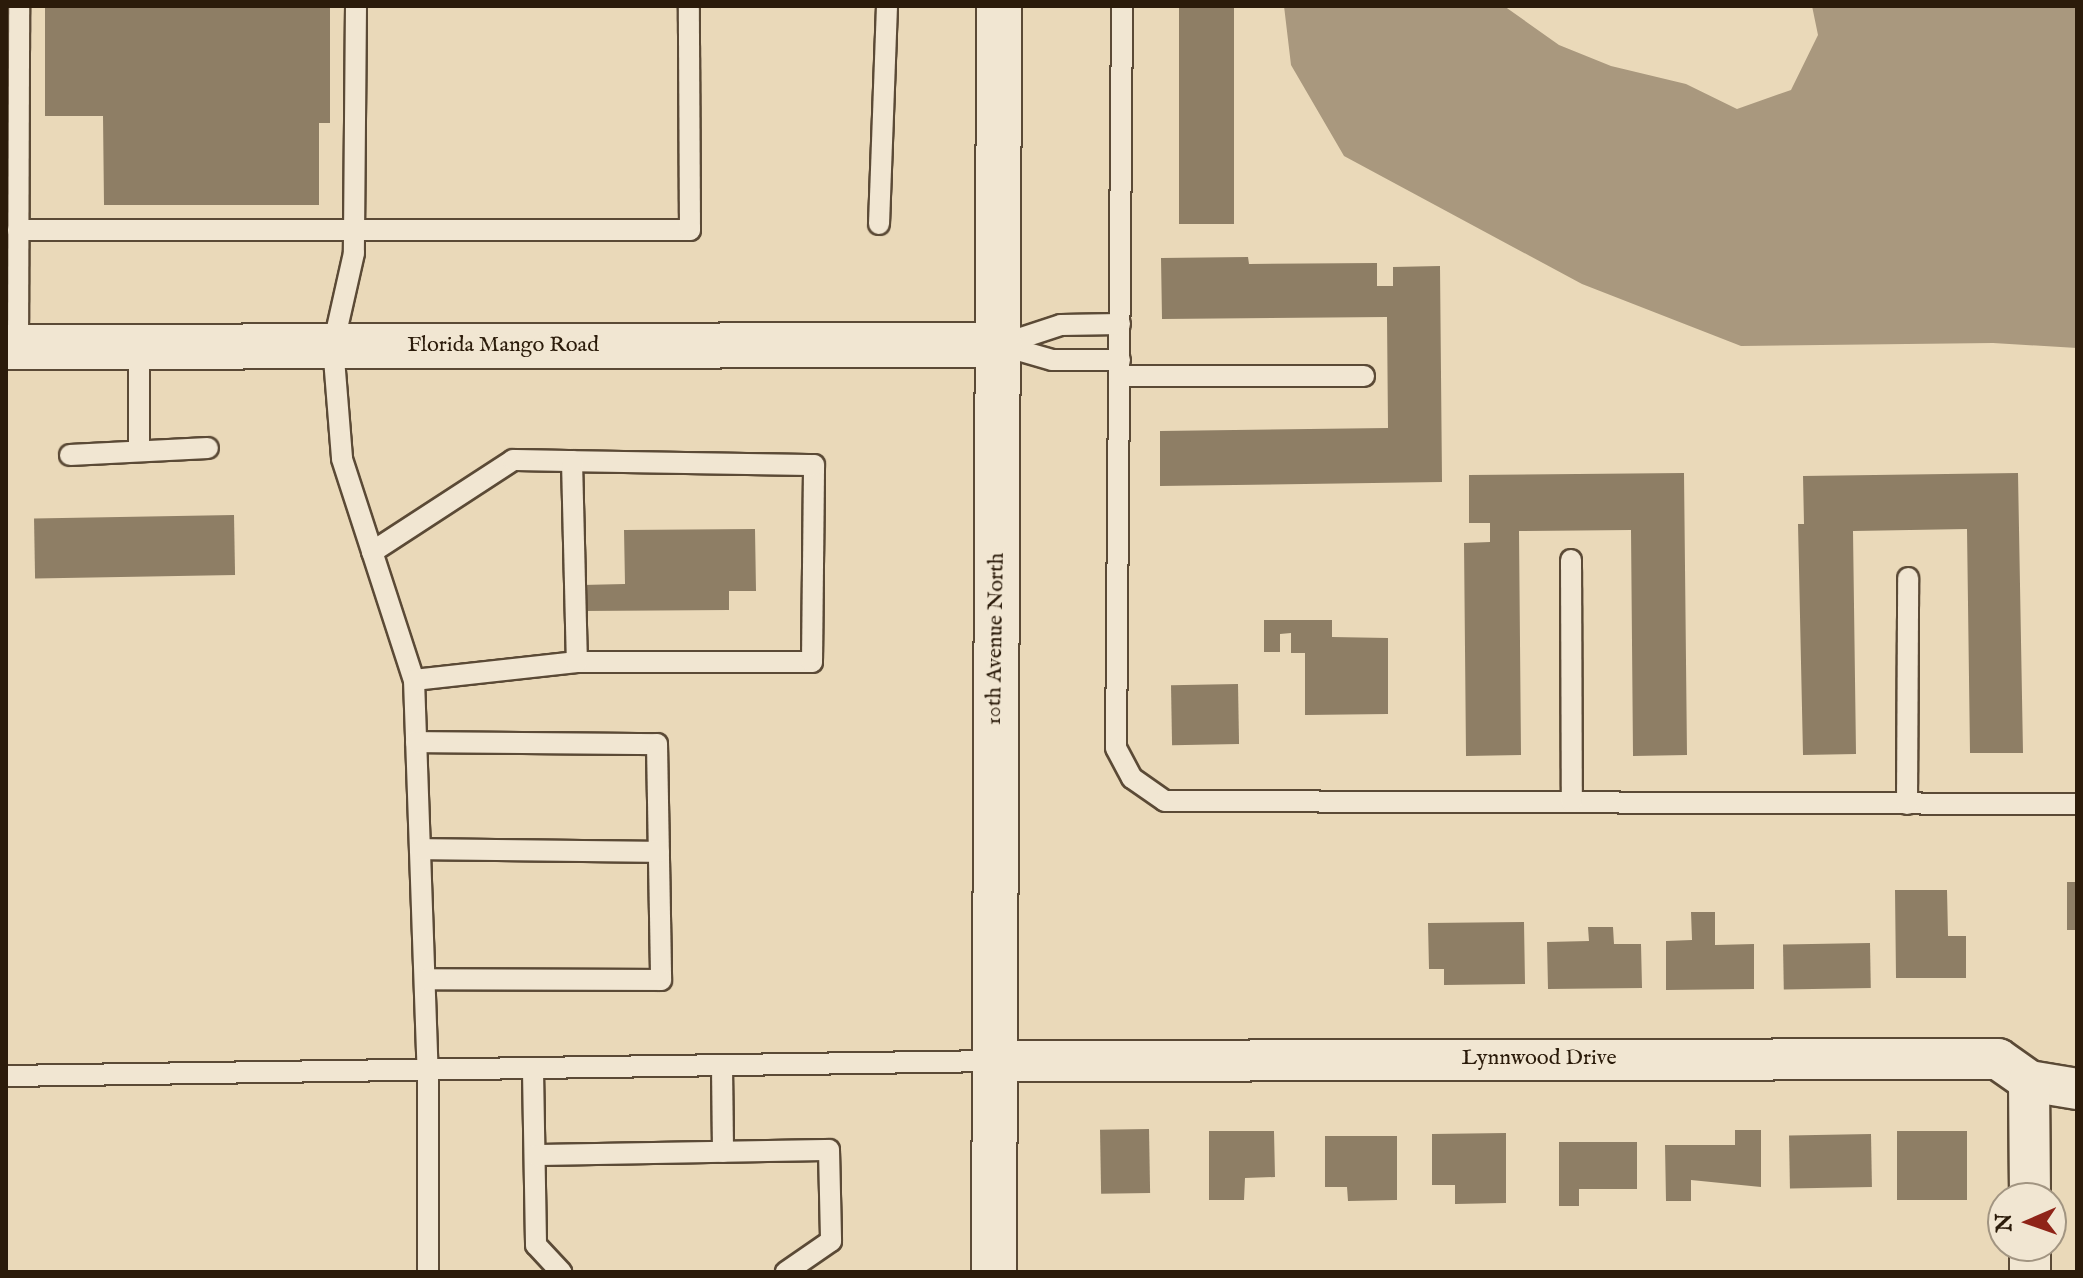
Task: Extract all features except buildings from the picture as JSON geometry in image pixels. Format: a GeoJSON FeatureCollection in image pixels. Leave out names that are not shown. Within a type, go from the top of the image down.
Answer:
{"type":"FeatureCollection","features":[{"type":"Feature","properties":{"kind":"street","name":"10th Avenue North"},"geometry":{"type":"LineString","coordinates":[[994,1272],[999,6]]}},
{"type":"Feature","properties":{"kind":"street","name":"Florida Mango Road"},"geometry":{"type":"LineString","coordinates":[[12,347],[1000,345]]}},
{"type":"Feature","properties":{"kind":"street","name":"Lynnwood Drive"},"geometry":{"type":"LineString","coordinates":[[994,1061],[1998,1059],[2029,1081],[2077,1089]]}},
{"type":"Feature","properties":{"kind":"street"},"geometry":{"type":"LineString","coordinates":[[2029,1081],[2030,1182]]}},
{"type":"Feature","properties":{"kind":"lane"},"geometry":{"type":"LineString","coordinates":[[12,347],[18,230],[19,6]]}},
{"type":"Feature","properties":{"kind":"lane"},"geometry":{"type":"LineString","coordinates":[[356,6],[354,230],[333,346],[342,459],[414,680],[428,1073],[428,1272]]}},
{"type":"Feature","properties":{"kind":"lane"},"geometry":{"type":"LineString","coordinates":[[18,230],[690,230],[689,6]]}},
{"type":"Feature","properties":{"kind":"lane"},"geometry":{"type":"LineString","coordinates":[[879,224],[887,6]]}},
{"type":"Feature","properties":{"kind":"lane"},"geometry":{"type":"LineString","coordinates":[[1122,6],[1116,748],[1132,778],[1165,801],[2077,804]]}},
{"type":"Feature","properties":{"kind":"lane"},"geometry":{"type":"LineString","coordinates":[[1000,345],[1061,325],[1120,324]]}},
{"type":"Feature","properties":{"kind":"lane"},"geometry":{"type":"LineString","coordinates":[[1000,345],[1052,360],[1120,368],[1364,376]]}},
{"type":"Feature","properties":{"kind":"lane"},"geometry":{"type":"LineString","coordinates":[[139,347],[139,451]]}},
{"type":"Feature","properties":{"kind":"lane"},"geometry":{"type":"LineString","coordinates":[[70,455],[208,448]]}},
{"type":"Feature","properties":{"kind":"lane"},"geometry":{"type":"LineString","coordinates":[[372,552],[513,460],[814,465],[812,662],[577,662],[414,680]]}},
{"type":"Feature","properties":{"kind":"lane"},"geometry":{"type":"LineString","coordinates":[[572,461],[577,662]]}},
{"type":"Feature","properties":{"kind":"lane"},"geometry":{"type":"LineString","coordinates":[[1571,560],[1572,802]]}},
{"type":"Feature","properties":{"kind":"lane"},"geometry":{"type":"LineString","coordinates":[[1907,804],[1908,578]]}},
{"type":"Feature","properties":{"kind":"lane"},"geometry":{"type":"LineString","coordinates":[[416,742],[657,744],[661,980],[425,979]]}},
{"type":"Feature","properties":{"kind":"lane"},"geometry":{"type":"LineString","coordinates":[[420,849],[659,852]]}},
{"type":"Feature","properties":{"kind":"lane"},"geometry":{"type":"LineString","coordinates":[[6,1076],[428,1073],[994,1061]]}},
{"type":"Feature","properties":{"kind":"lane"},"geometry":{"type":"LineString","coordinates":[[722,1067],[723,1152]]}},
{"type":"Feature","properties":{"kind":"lane"},"geometry":{"type":"LineString","coordinates":[[533,1071],[536,1245],[561,1272]]}},
{"type":"Feature","properties":{"kind":"lane"},"geometry":{"type":"LineString","coordinates":[[535,1155],[829,1150],[831,1241],[786,1272]]}},
{"type":"Feature","properties":{"kind":"shaded area"},"geometry":{"type":"Polygon","coordinates":[[[1284,6],[1504,6],[1559,45],[1611,66],[1686,84],[1737,109],[1791,90],[1818,35],[1812,6],[2077,6],[2077,348],[1993,343],[1741,346],[1582,284],[1344,156],[1291,65],[1284,6]]]}}]}
